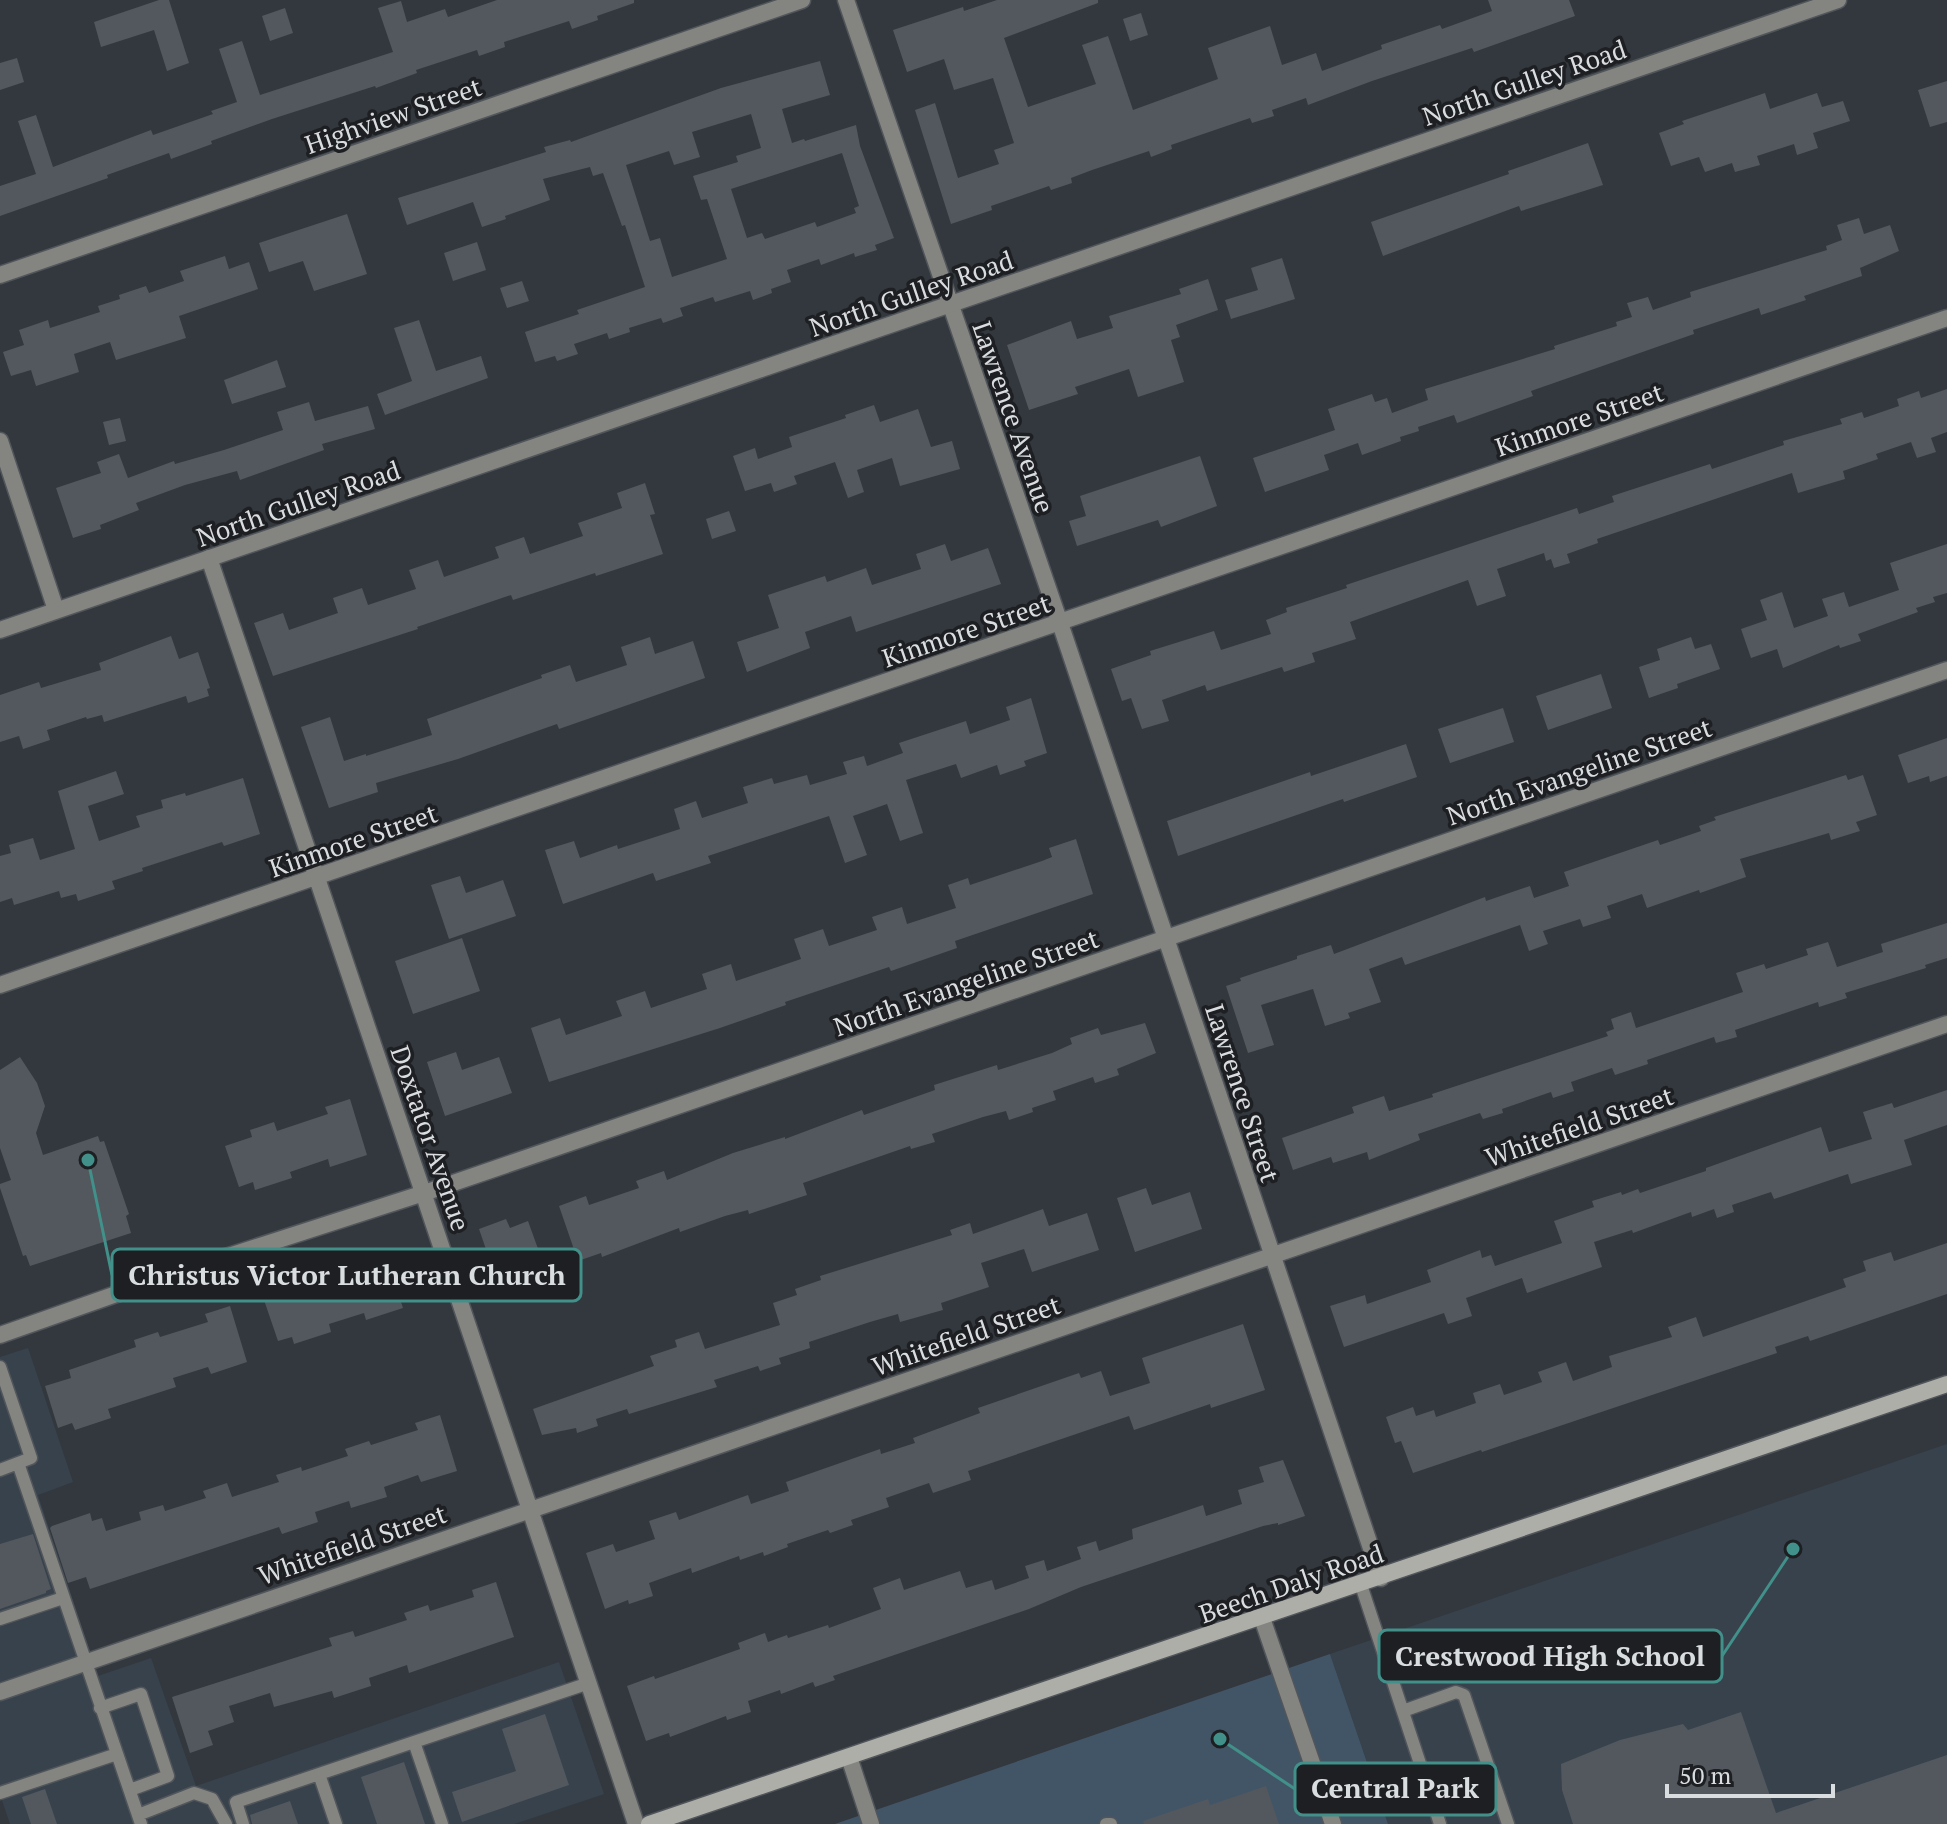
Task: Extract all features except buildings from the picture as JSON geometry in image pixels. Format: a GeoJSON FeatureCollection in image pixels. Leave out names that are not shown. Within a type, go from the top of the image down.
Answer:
{"type":"FeatureCollection","features":[{"type":"Feature","properties":{"kind":"main road","name":"Beech Daly Road"},"geometry":{"type":"LineString","coordinates":[[649,1824],[1947,1384]]}},
{"type":"Feature","properties":{"kind":"street","name":"Highview Street"},"geometry":{"type":"LineString","coordinates":[[0,275],[802,0]]}},
{"type":"Feature","properties":{"kind":"street","name":"Lawrence Avenue"},"geometry":{"type":"LineString","coordinates":[[846,0],[1060,623]]}},
{"type":"Feature","properties":{"kind":"street","name":"North Gulley Road"},"geometry":{"type":"LineString","coordinates":[[0,630],[1820,3],[1838,0]]}},
{"type":"Feature","properties":{"kind":"street","name":"Kinmore Street"},"geometry":{"type":"LineString","coordinates":[[0,985],[1947,318]]}},
{"type":"Feature","properties":{"kind":"street"},"geometry":{"type":"LineString","coordinates":[[0,441],[56,610]]}},
{"type":"Feature","properties":{"kind":"street","name":"Doxtator Avenue"},"geometry":{"type":"LineString","coordinates":[[209,558],[636,1824]]}},
{"type":"Feature","properties":{"kind":"street","name":"Lawrence Street"},"geometry":{"type":"LineString","coordinates":[[1060,623],[1381,1578]]}},
{"type":"Feature","properties":{"kind":"street","name":"North Evangeline Street"},"geometry":{"type":"LineString","coordinates":[[0,1335],[176,1273],[424,1193],[1947,670]]}},
{"type":"Feature","properties":{"kind":"street","name":"Whitefield Street"},"geometry":{"type":"LineString","coordinates":[[0,1692],[1947,1024]]}},
{"type":"Feature","properties":{"kind":"street"},"geometry":{"type":"LineString","coordinates":[[1262,1618],[1333,1824]]}},
{"type":"Feature","properties":{"kind":"street"},"geometry":{"type":"LineString","coordinates":[[849,1757],[871,1824]]}},
{"type":"Feature","properties":{"kind":"lane"},"geometry":{"type":"LineString","coordinates":[[0,1367],[31,1458],[0,1470]]}},
{"type":"Feature","properties":{"kind":"lane"},"geometry":{"type":"LineString","coordinates":[[18,1463],[140,1819],[194,1793],[212,1799],[226,1824]]}},
{"type":"Feature","properties":{"kind":"lane"},"geometry":{"type":"LineString","coordinates":[[1361,1585],[1440,1824]]}},
{"type":"Feature","properties":{"kind":"lane"},"geometry":{"type":"LineString","coordinates":[[0,1619],[63,1598]]}},
{"type":"Feature","properties":{"kind":"lane"},"geometry":{"type":"LineString","coordinates":[[243,1824],[236,1802],[589,1683]]}},
{"type":"Feature","properties":{"kind":"lane"},"geometry":{"type":"LineString","coordinates":[[1403,1711],[1456,1692],[1464,1695],[1508,1824]]}},
{"type":"Feature","properties":{"kind":"lane"},"geometry":{"type":"LineString","coordinates":[[100,1708],[141,1694],[168,1776],[130,1790]]}},
{"type":"Feature","properties":{"kind":"lane"},"geometry":{"type":"LineString","coordinates":[[414,1742],[442,1824]]}},
{"type":"Feature","properties":{"kind":"lane"},"geometry":{"type":"LineString","coordinates":[[0,1793],[117,1754]]}},
{"type":"Feature","properties":{"kind":"lane"},"geometry":{"type":"LineString","coordinates":[[319,1774],[336,1824]]}},
{"type":"Feature","properties":{"kind":"shaded area"},"geometry":{"type":"Polygon","coordinates":[[[28,1348],[73,1482],[38,1495],[98,1676],[151,1658],[196,1786],[559,1662],[604,1794],[514,1824],[10,1824],[0,1794],[0,1357],[28,1348]]]}},
{"type":"Feature","properties":{"kind":"shaded area"},"geometry":{"type":"Polygon","coordinates":[[[1947,1444],[1947,1824],[1388,1824],[1330,1654],[1947,1444]]]}},
{"type":"Feature","properties":{"kind":"shaded area"},"geometry":{"type":"Polygon","coordinates":[[[1330,1654],[1388,1824],[835,1824],[1330,1654]]]}},
{"type":"Feature","properties":{"kind":"place","name":"Christus Victor Lutheran Church"},"geometry":{"type":"Point","coordinates":[88,1160]}},
{"type":"Feature","properties":{"kind":"place","name":"Crestwood High School"},"geometry":{"type":"Point","coordinates":[1793,1549]}},
{"type":"Feature","properties":{"kind":"place","name":"Central Park"},"geometry":{"type":"Point","coordinates":[1220,1739]}}]}
